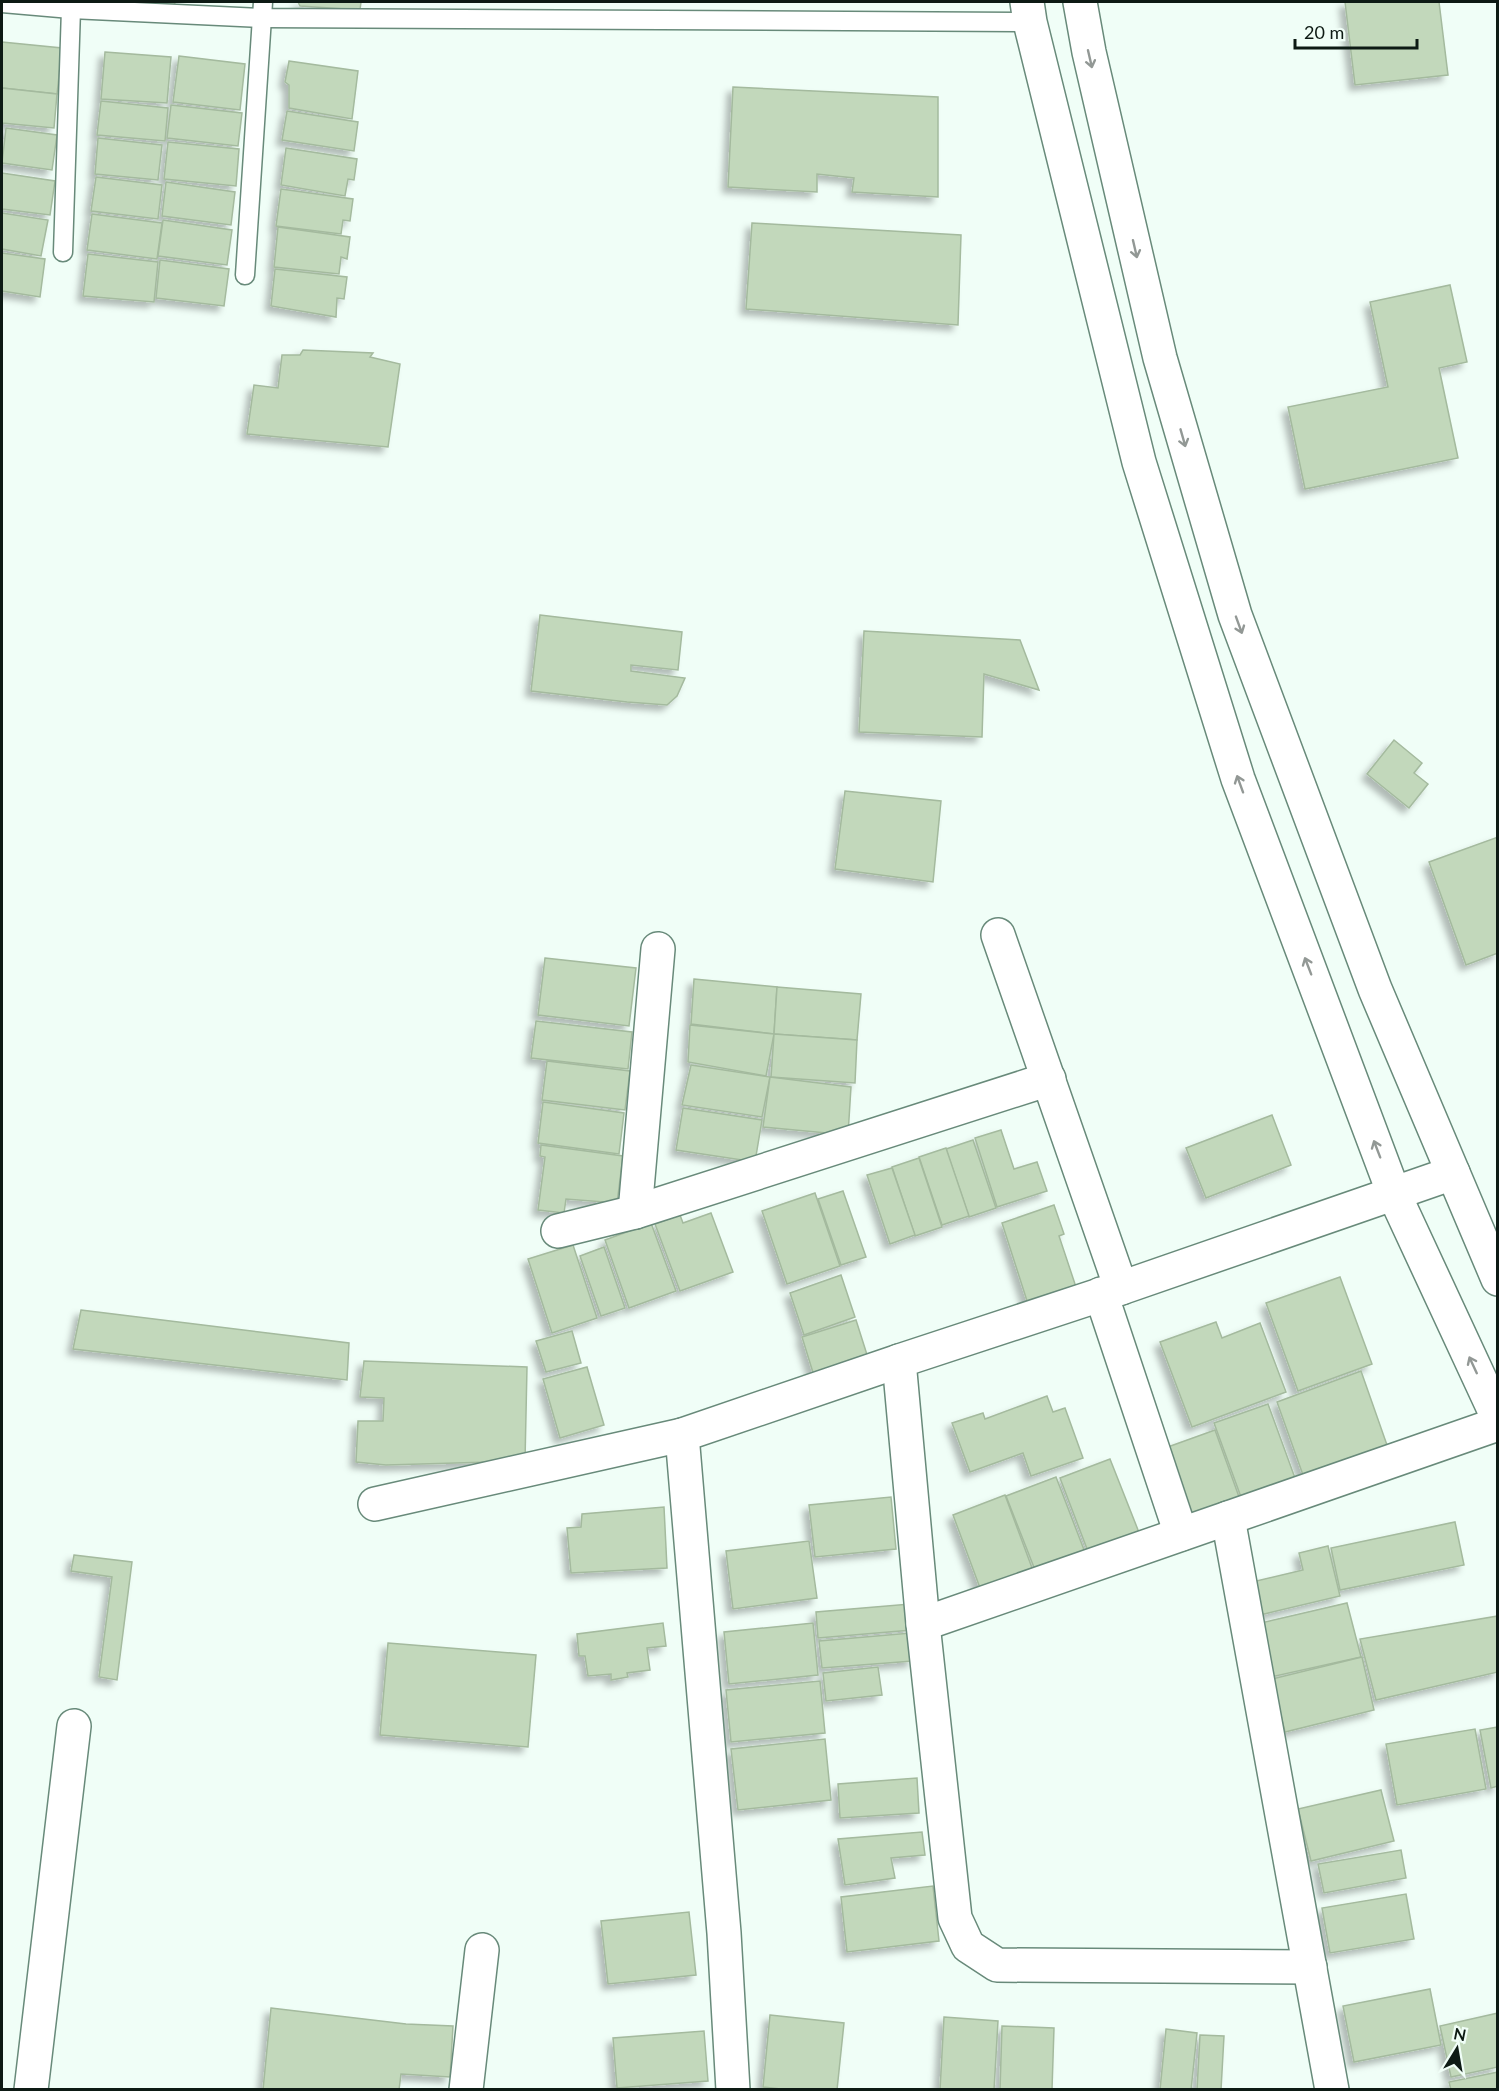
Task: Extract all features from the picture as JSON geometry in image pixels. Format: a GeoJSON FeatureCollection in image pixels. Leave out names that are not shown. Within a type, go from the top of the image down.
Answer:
{"type":"FeatureCollection","features":[{"type":"Feature","properties":{"kind":"street"},"geometry":{"type":"LineString","coordinates":[[1080,2],[1091,63],[1160,358],[1235,615],[1375,989],[1497,1279]]}},
{"type":"Feature","properties":{"kind":"street"},"geometry":{"type":"LineString","coordinates":[[1028,12],[1138,462],[1238,779],[1394,1194],[1497,1418]]}},
{"type":"Feature","properties":{"kind":"street"},"geometry":{"type":"LineString","coordinates":[[998,935],[1049,1079],[1181,1534]]}},
{"type":"Feature","properties":{"kind":"street"},"geometry":{"type":"LineString","coordinates":[[635,1212],[658,949]]}},
{"type":"Feature","properties":{"kind":"street"},"geometry":{"type":"LineString","coordinates":[[558,1231],[635,1212],[1049,1079]]}},
{"type":"Feature","properties":{"kind":"street"},"geometry":{"type":"LineString","coordinates":[[375,1504],[682,1435],[1453,1173]]}},
{"type":"Feature","properties":{"kind":"street"},"geometry":{"type":"LineString","coordinates":[[899,1360],[923,1624],[955,1918],[968,1946],[997,1965],[1310,1967]]}},
{"type":"Feature","properties":{"kind":"street"},"geometry":{"type":"LineString","coordinates":[[923,1624],[1497,1424]]}},
{"type":"Feature","properties":{"kind":"street"},"geometry":{"type":"LineString","coordinates":[[682,1435],[724,1933],[733,2090]]}},
{"type":"Feature","properties":{"kind":"street"},"geometry":{"type":"LineString","coordinates":[[1228,1518],[1332,2090]]}},
{"type":"Feature","properties":{"kind":"street"},"geometry":{"type":"LineString","coordinates":[[31,2090],[74,1726]]}},
{"type":"Feature","properties":{"kind":"street"},"geometry":{"type":"LineString","coordinates":[[466,2090],[482,1950]]}},
{"type":"Feature","properties":{"kind":"lane"},"geometry":{"type":"LineString","coordinates":[[2,3],[71,9],[1028,12]]}},
{"type":"Feature","properties":{"kind":"lane"},"geometry":{"type":"LineString","coordinates":[[63,252],[71,9]]}},
{"type":"Feature","properties":{"kind":"lane"},"geometry":{"type":"LineString","coordinates":[[245,275],[263,10]]}},
{"type":"Feature","properties":{"kind":"building"},"geometry":{"type":"Polygon","coordinates":[[[142,2],[175,2],[174,9],[142,5],[142,2]]]}},
{"type":"Feature","properties":{"kind":"building"},"geometry":{"type":"Polygon","coordinates":[[[298,2],[361,2],[360,10],[300,6],[298,2]]]}},
{"type":"Feature","properties":{"kind":"building"},"geometry":{"type":"Polygon","coordinates":[[[1345,2],[1439,2],[1448,75],[1355,85],[1345,2]]]}},
{"type":"Feature","properties":{"kind":"building"},"geometry":{"type":"Polygon","coordinates":[[[2,42],[62,48],[57,94],[2,88],[2,42]]]}},
{"type":"Feature","properties":{"kind":"building"},"geometry":{"type":"Polygon","coordinates":[[[105,52],[171,57],[167,103],[101,99],[105,52]]]}},
{"type":"Feature","properties":{"kind":"building"},"geometry":{"type":"Polygon","coordinates":[[[179,56],[245,64],[240,110],[173,102],[179,56]]]}},
{"type":"Feature","properties":{"kind":"building"},"geometry":{"type":"Polygon","coordinates":[[[289,61],[358,71],[352,119],[289,108],[289,85],[285,82],[289,61]]]}},
{"type":"Feature","properties":{"kind":"building"},"geometry":{"type":"Polygon","coordinates":[[[733,87],[938,97],[938,197],[852,192],[854,178],[817,174],[817,192],[728,187],[733,87]]]}},
{"type":"Feature","properties":{"kind":"building"},"geometry":{"type":"Polygon","coordinates":[[[2,88],[57,94],[54,128],[2,123],[2,88]]]}},
{"type":"Feature","properties":{"kind":"building"},"geometry":{"type":"Polygon","coordinates":[[[101,101],[168,108],[165,141],[97,135],[101,101]]]}},
{"type":"Feature","properties":{"kind":"building"},"geometry":{"type":"Polygon","coordinates":[[[171,105],[242,113],[238,146],[167,138],[171,105]]]}},
{"type":"Feature","properties":{"kind":"building"},"geometry":{"type":"Polygon","coordinates":[[[287,111],[358,122],[354,151],[282,140],[287,111]]]}},
{"type":"Feature","properties":{"kind":"building"},"geometry":{"type":"Polygon","coordinates":[[[6,128],[57,135],[52,170],[2,163],[6,128]]]}},
{"type":"Feature","properties":{"kind":"building"},"geometry":{"type":"Polygon","coordinates":[[[98,138],[162,145],[158,180],[95,174],[98,138]]]}},
{"type":"Feature","properties":{"kind":"building"},"geometry":{"type":"Polygon","coordinates":[[[168,142],[239,149],[236,186],[164,179],[168,142]]]}},
{"type":"Feature","properties":{"kind":"building"},"geometry":{"type":"Polygon","coordinates":[[[286,148],[357,159],[354,180],[348,179],[345,196],[281,185],[286,148]]]}},
{"type":"Feature","properties":{"kind":"building"},"geometry":{"type":"Polygon","coordinates":[[[2,173],[55,181],[50,215],[2,209],[2,173]]]}},
{"type":"Feature","properties":{"kind":"building"},"geometry":{"type":"Polygon","coordinates":[[[96,177],[162,185],[158,219],[91,211],[96,177]]]}},
{"type":"Feature","properties":{"kind":"building"},"geometry":{"type":"Polygon","coordinates":[[[166,182],[235,192],[231,225],[162,216],[166,182]]]}},
{"type":"Feature","properties":{"kind":"building"},"geometry":{"type":"Polygon","coordinates":[[[281,189],[353,199],[350,221],[343,220],[341,234],[276,226],[281,189]]]}},
{"type":"Feature","properties":{"kind":"building"},"geometry":{"type":"Polygon","coordinates":[[[2,213],[48,220],[41,256],[2,249],[2,213]]]}},
{"type":"Feature","properties":{"kind":"building"},"geometry":{"type":"Polygon","coordinates":[[[92,214],[162,223],[157,259],[87,250],[92,214]]]}},
{"type":"Feature","properties":{"kind":"building"},"geometry":{"type":"Polygon","coordinates":[[[163,220],[232,230],[227,265],[158,256],[163,220]]]}},
{"type":"Feature","properties":{"kind":"building"},"geometry":{"type":"Polygon","coordinates":[[[752,223],[961,235],[958,325],[746,309],[752,223]]]}},
{"type":"Feature","properties":{"kind":"building"},"geometry":{"type":"Polygon","coordinates":[[[278,227],[350,237],[347,259],[341,257],[339,274],[274,267],[278,227]]]}},
{"type":"Feature","properties":{"kind":"building"},"geometry":{"type":"Polygon","coordinates":[[[2,253],[45,259],[40,297],[2,291],[2,253]]]}},
{"type":"Feature","properties":{"kind":"building"},"geometry":{"type":"Polygon","coordinates":[[[88,254],[158,262],[154,302],[83,296],[88,254]]]}},
{"type":"Feature","properties":{"kind":"building"},"geometry":{"type":"Polygon","coordinates":[[[160,260],[229,269],[224,306],[156,298],[160,260]]]}},
{"type":"Feature","properties":{"kind":"building"},"geometry":{"type":"Polygon","coordinates":[[[275,269],[347,277],[344,299],[337,298],[336,317],[271,306],[275,269]]]}},
{"type":"Feature","properties":{"kind":"building"},"geometry":{"type":"Polygon","coordinates":[[[1450,285],[1467,362],[1439,368],[1458,458],[1305,489],[1288,407],[1388,387],[1370,302],[1450,285]]]}},
{"type":"Feature","properties":{"kind":"building"},"geometry":{"type":"Polygon","coordinates":[[[303,350],[373,353],[370,357],[400,364],[388,447],[247,434],[254,385],[278,388],[282,355],[300,355],[303,350]]]}},
{"type":"Feature","properties":{"kind":"building"},"geometry":{"type":"Polygon","coordinates":[[[540,615],[682,632],[678,670],[631,665],[631,671],[685,678],[677,696],[667,705],[531,691],[540,615]]]}},
{"type":"Feature","properties":{"kind":"building"},"geometry":{"type":"Polygon","coordinates":[[[864,631],[1020,640],[1039,690],[984,674],[982,737],[859,732],[864,631]]]}},
{"type":"Feature","properties":{"kind":"building"},"geometry":{"type":"Polygon","coordinates":[[[1394,740],[1422,763],[1414,773],[1428,784],[1409,808],[1367,774],[1394,740]]]}},
{"type":"Feature","properties":{"kind":"building"},"geometry":{"type":"Polygon","coordinates":[[[845,791],[941,801],[933,882],[835,869],[845,791]]]}},
{"type":"Feature","properties":{"kind":"building"},"geometry":{"type":"Polygon","coordinates":[[[1498,837],[1498,953],[1466,965],[1429,862],[1498,837]]]}},
{"type":"Feature","properties":{"kind":"building"},"geometry":{"type":"Polygon","coordinates":[[[545,958],[636,968],[629,1026],[538,1015],[545,958]]]}},
{"type":"Feature","properties":{"kind":"building"},"geometry":{"type":"Polygon","coordinates":[[[694,979],[777,987],[774,1034],[691,1024],[694,979]]]}},
{"type":"Feature","properties":{"kind":"building"},"geometry":{"type":"Polygon","coordinates":[[[777,987],[861,994],[857,1040],[774,1034],[777,987]]]}},
{"type":"Feature","properties":{"kind":"building"},"geometry":{"type":"Polygon","coordinates":[[[536,1021],[632,1032],[628,1069],[531,1058],[536,1021]]]}},
{"type":"Feature","properties":{"kind":"building"},"geometry":{"type":"Polygon","coordinates":[[[690,1025],[774,1034],[766,1076],[688,1062],[690,1025]]]}},
{"type":"Feature","properties":{"kind":"building"},"geometry":{"type":"Polygon","coordinates":[[[774,1034],[857,1040],[855,1083],[771,1077],[774,1034]]]}},
{"type":"Feature","properties":{"kind":"building"},"geometry":{"type":"Polygon","coordinates":[[[547,1061],[630,1071],[625,1110],[542,1100],[547,1061]]]}},
{"type":"Feature","properties":{"kind":"building"},"geometry":{"type":"Polygon","coordinates":[[[691,1065],[770,1077],[762,1117],[682,1105],[691,1065]]]}},
{"type":"Feature","properties":{"kind":"building"},"geometry":{"type":"Polygon","coordinates":[[[770,1077],[851,1087],[848,1135],[763,1127],[770,1077]]]}},
{"type":"Feature","properties":{"kind":"building"},"geometry":{"type":"Polygon","coordinates":[[[543,1102],[624,1113],[619,1154],[538,1143],[543,1102]]]}},
{"type":"Feature","properties":{"kind":"building"},"geometry":{"type":"Polygon","coordinates":[[[683,1108],[762,1120],[755,1162],[676,1150],[683,1108]]]}},
{"type":"Feature","properties":{"kind":"building"},"geometry":{"type":"Polygon","coordinates":[[[1272,1115],[1291,1165],[1206,1198],[1186,1148],[1272,1115]]]}},
{"type":"Feature","properties":{"kind":"building"},"geometry":{"type":"Polygon","coordinates":[[[1001,1130],[1014,1169],[1037,1162],[1047,1191],[997,1207],[975,1138],[1001,1130]]]}},
{"type":"Feature","properties":{"kind":"building"},"geometry":{"type":"Polygon","coordinates":[[[973,1140],[996,1208],[969,1217],[946,1149],[973,1140]]]}},
{"type":"Feature","properties":{"kind":"building"},"geometry":{"type":"Polygon","coordinates":[[[541,1145],[623,1156],[617,1203],[566,1199],[564,1213],[538,1210],[545,1157],[540,1156],[541,1145]]]}},
{"type":"Feature","properties":{"kind":"building"},"geometry":{"type":"Polygon","coordinates":[[[946,1148],[969,1216],[942,1225],[919,1157],[946,1148]]]}},
{"type":"Feature","properties":{"kind":"building"},"geometry":{"type":"Polygon","coordinates":[[[919,1158],[942,1227],[915,1236],[892,1167],[919,1158]]]}},
{"type":"Feature","properties":{"kind":"building"},"geometry":{"type":"Polygon","coordinates":[[[892,1168],[915,1235],[890,1244],[867,1175],[892,1168]]]}},
{"type":"Feature","properties":{"kind":"building"},"geometry":{"type":"Polygon","coordinates":[[[843,1191],[866,1257],[841,1265],[818,1199],[843,1191]]]}},
{"type":"Feature","properties":{"kind":"building"},"geometry":{"type":"Polygon","coordinates":[[[815,1193],[840,1266],[787,1284],[762,1211],[815,1193]]]}},
{"type":"Feature","properties":{"kind":"building"},"geometry":{"type":"Polygon","coordinates":[[[1054,1205],[1064,1234],[1059,1236],[1077,1290],[1029,1307],[1002,1223],[1054,1205]]]}},
{"type":"Feature","properties":{"kind":"building"},"geometry":{"type":"Polygon","coordinates":[[[711,1213],[733,1272],[680,1291],[655,1224],[680,1215],[683,1223],[711,1213]]]}},
{"type":"Feature","properties":{"kind":"building"},"geometry":{"type":"Polygon","coordinates":[[[651,1223],[676,1291],[629,1308],[605,1240],[651,1223]]]}},
{"type":"Feature","properties":{"kind":"building"},"geometry":{"type":"Polygon","coordinates":[[[573,1245],[597,1318],[552,1333],[528,1259],[573,1245]]]}},
{"type":"Feature","properties":{"kind":"building"},"geometry":{"type":"Polygon","coordinates":[[[604,1247],[625,1308],[601,1316],[580,1256],[604,1247]]]}},
{"type":"Feature","properties":{"kind":"building"},"geometry":{"type":"Polygon","coordinates":[[[841,1275],[855,1317],[804,1335],[790,1293],[841,1275]]]}},
{"type":"Feature","properties":{"kind":"building"},"geometry":{"type":"Polygon","coordinates":[[[1340,1277],[1372,1364],[1298,1391],[1266,1303],[1340,1277]]]}},
{"type":"Feature","properties":{"kind":"building"},"geometry":{"type":"Polygon","coordinates":[[[81,1310],[349,1343],[347,1380],[73,1349],[81,1310]]]}},
{"type":"Feature","properties":{"kind":"building"},"geometry":{"type":"Polygon","coordinates":[[[856,1320],[869,1361],[815,1379],[802,1337],[856,1320]]]}},
{"type":"Feature","properties":{"kind":"building"},"geometry":{"type":"Polygon","coordinates":[[[1216,1322],[1222,1338],[1260,1323],[1286,1392],[1192,1427],[1160,1342],[1216,1322]]]}},
{"type":"Feature","properties":{"kind":"building"},"geometry":{"type":"Polygon","coordinates":[[[572,1331],[581,1363],[546,1372],[536,1341],[572,1331]]]}},
{"type":"Feature","properties":{"kind":"building"},"geometry":{"type":"Polygon","coordinates":[[[364,1361],[527,1367],[525,1461],[386,1465],[356,1462],[358,1421],[383,1421],[384,1398],[360,1397],[364,1361]]]}},
{"type":"Feature","properties":{"kind":"building"},"geometry":{"type":"Polygon","coordinates":[[[587,1367],[604,1425],[560,1438],[543,1379],[587,1367]]]}},
{"type":"Feature","properties":{"kind":"building"},"geometry":{"type":"Polygon","coordinates":[[[1361,1371],[1387,1445],[1303,1475],[1277,1402],[1361,1371]]]}},
{"type":"Feature","properties":{"kind":"building"},"geometry":{"type":"Polygon","coordinates":[[[1047,1396],[1053,1412],[1065,1408],[1083,1458],[1031,1476],[1023,1453],[970,1472],[952,1423],[983,1413],[985,1419],[1047,1396]]]}},
{"type":"Feature","properties":{"kind":"building"},"geometry":{"type":"Polygon","coordinates":[[[1268,1404],[1299,1489],[1245,1508],[1214,1423],[1268,1404]]]}},
{"type":"Feature","properties":{"kind":"building"},"geometry":{"type":"Polygon","coordinates":[[[1215,1430],[1243,1508],[1193,1526],[1165,1448],[1215,1430]]]}},
{"type":"Feature","properties":{"kind":"building"},"geometry":{"type":"Polygon","coordinates":[[[1110,1459],[1140,1535],[1089,1554],[1060,1478],[1110,1459]]]}},
{"type":"Feature","properties":{"kind":"building"},"geometry":{"type":"Polygon","coordinates":[[[1056,1477],[1086,1555],[1037,1575],[1006,1496],[1056,1477]]]}},
{"type":"Feature","properties":{"kind":"building"},"geometry":{"type":"Polygon","coordinates":[[[1005,1495],[1035,1576],[983,1596],[953,1515],[1005,1495]]]}},
{"type":"Feature","properties":{"kind":"building"},"geometry":{"type":"Polygon","coordinates":[[[891,1497],[896,1549],[815,1557],[809,1505],[891,1497]]]}},
{"type":"Feature","properties":{"kind":"building"},"geometry":{"type":"Polygon","coordinates":[[[664,1507],[667,1568],[571,1573],[567,1528],[581,1527],[582,1514],[664,1507]]]}},
{"type":"Feature","properties":{"kind":"building"},"geometry":{"type":"Polygon","coordinates":[[[1455,1522],[1464,1565],[1340,1590],[1331,1548],[1455,1522]]]}},
{"type":"Feature","properties":{"kind":"building"},"geometry":{"type":"Polygon","coordinates":[[[809,1541],[817,1598],[733,1609],[726,1551],[809,1541]]]}},
{"type":"Feature","properties":{"kind":"building"},"geometry":{"type":"Polygon","coordinates":[[[1328,1546],[1340,1596],[1260,1615],[1252,1582],[1303,1570],[1299,1553],[1328,1546]]]}},
{"type":"Feature","properties":{"kind":"building"},"geometry":{"type":"Polygon","coordinates":[[[74,1555],[132,1562],[117,1680],[99,1677],[112,1577],[71,1571],[74,1555]]]}},
{"type":"Feature","properties":{"kind":"building"},"geometry":{"type":"Polygon","coordinates":[[[1347,1603],[1361,1657],[1271,1677],[1252,1625],[1347,1603]]]}},
{"type":"Feature","properties":{"kind":"building"},"geometry":{"type":"Polygon","coordinates":[[[910,1604],[912,1630],[818,1638],[816,1612],[910,1604]]]}},
{"type":"Feature","properties":{"kind":"building"},"geometry":{"type":"Polygon","coordinates":[[[1498,1616],[1498,1672],[1376,1700],[1360,1639],[1498,1616]]]}},
{"type":"Feature","properties":{"kind":"building"},"geometry":{"type":"Polygon","coordinates":[[[663,1623],[666,1646],[647,1648],[650,1670],[627,1673],[628,1677],[611,1680],[611,1674],[588,1676],[585,1656],[579,1656],[577,1634],[663,1623]]]}},
{"type":"Feature","properties":{"kind":"building"},"geometry":{"type":"Polygon","coordinates":[[[813,1623],[818,1675],[729,1684],[724,1632],[813,1623]]]}},
{"type":"Feature","properties":{"kind":"building"},"geometry":{"type":"Polygon","coordinates":[[[911,1633],[913,1661],[822,1668],[819,1641],[911,1633]]]}},
{"type":"Feature","properties":{"kind":"building"},"geometry":{"type":"Polygon","coordinates":[[[388,1643],[536,1655],[528,1747],[380,1735],[388,1643]]]}},
{"type":"Feature","properties":{"kind":"building"},"geometry":{"type":"Polygon","coordinates":[[[1362,1657],[1374,1710],[1285,1732],[1272,1679],[1362,1657]]]}},
{"type":"Feature","properties":{"kind":"building"},"geometry":{"type":"Polygon","coordinates":[[[878,1667],[882,1695],[826,1701],[823,1673],[878,1667]]]}},
{"type":"Feature","properties":{"kind":"building"},"geometry":{"type":"Polygon","coordinates":[[[820,1681],[825,1733],[731,1742],[726,1690],[820,1681]]]}},
{"type":"Feature","properties":{"kind":"building"},"geometry":{"type":"Polygon","coordinates":[[[1498,1727],[1498,1786],[1491,1788],[1480,1730],[1498,1727]]]}},
{"type":"Feature","properties":{"kind":"building"},"geometry":{"type":"Polygon","coordinates":[[[1475,1729],[1486,1789],[1397,1805],[1386,1744],[1475,1729]]]}},
{"type":"Feature","properties":{"kind":"building"},"geometry":{"type":"Polygon","coordinates":[[[825,1739],[831,1800],[738,1810],[731,1749],[825,1739]]]}},
{"type":"Feature","properties":{"kind":"building"},"geometry":{"type":"Polygon","coordinates":[[[917,1778],[919,1813],[840,1818],[838,1784],[917,1778]]]}},
{"type":"Feature","properties":{"kind":"building"},"geometry":{"type":"Polygon","coordinates":[[[1381,1790],[1394,1841],[1311,1861],[1298,1809],[1381,1790]]]}},
{"type":"Feature","properties":{"kind":"building"},"geometry":{"type":"Polygon","coordinates":[[[922,1832],[925,1855],[891,1858],[895,1878],[845,1885],[838,1839],[922,1832]]]}},
{"type":"Feature","properties":{"kind":"building"},"geometry":{"type":"Polygon","coordinates":[[[1401,1850],[1406,1878],[1324,1893],[1318,1864],[1401,1850]]]}},
{"type":"Feature","properties":{"kind":"building"},"geometry":{"type":"Polygon","coordinates":[[[933,1886],[939,1941],[847,1952],[841,1897],[933,1886]]]}},
{"type":"Feature","properties":{"kind":"building"},"geometry":{"type":"Polygon","coordinates":[[[1406,1894],[1414,1939],[1330,1953],[1322,1908],[1406,1894]]]}},
{"type":"Feature","properties":{"kind":"building"},"geometry":{"type":"Polygon","coordinates":[[[689,1912],[696,1975],[608,1984],[601,1921],[689,1912]]]}},
{"type":"Feature","properties":{"kind":"building"},"geometry":{"type":"Polygon","coordinates":[[[1430,1989],[1441,2045],[1354,2062],[1343,2006],[1430,1989]]]}},
{"type":"Feature","properties":{"kind":"building"},"geometry":{"type":"Polygon","coordinates":[[[271,2008],[406,2024],[453,2026],[450,2077],[401,2074],[399,2090],[263,2090],[271,2008]]]}},
{"type":"Feature","properties":{"kind":"building"},"geometry":{"type":"Polygon","coordinates":[[[1498,2013],[1498,2067],[1451,2077],[1440,2026],[1498,2013]]]}},
{"type":"Feature","properties":{"kind":"building"},"geometry":{"type":"Polygon","coordinates":[[[770,2015],[844,2023],[837,2090],[790,2090],[763,2087],[770,2015]]]}},
{"type":"Feature","properties":{"kind":"building"},"geometry":{"type":"Polygon","coordinates":[[[944,2017],[998,2021],[994,2090],[940,2090],[944,2017]]]}},
{"type":"Feature","properties":{"kind":"building"},"geometry":{"type":"Polygon","coordinates":[[[1002,2026],[1054,2028],[1052,2090],[1000,2090],[1002,2026]]]}},
{"type":"Feature","properties":{"kind":"building"},"geometry":{"type":"Polygon","coordinates":[[[1166,2029],[1197,2033],[1191,2090],[1160,2090],[1166,2029]]]}},
{"type":"Feature","properties":{"kind":"building"},"geometry":{"type":"Polygon","coordinates":[[[704,2031],[708,2081],[617,2088],[613,2038],[704,2031]]]}},
{"type":"Feature","properties":{"kind":"building"},"geometry":{"type":"Polygon","coordinates":[[[1200,2035],[1224,2036],[1221,2090],[1197,2090],[1200,2035]]]}},
{"type":"Feature","properties":{"kind":"building"},"geometry":{"type":"Polygon","coordinates":[[[1498,2072],[1498,2090],[1451,2090],[1449,2082],[1498,2072]]]}}]}
